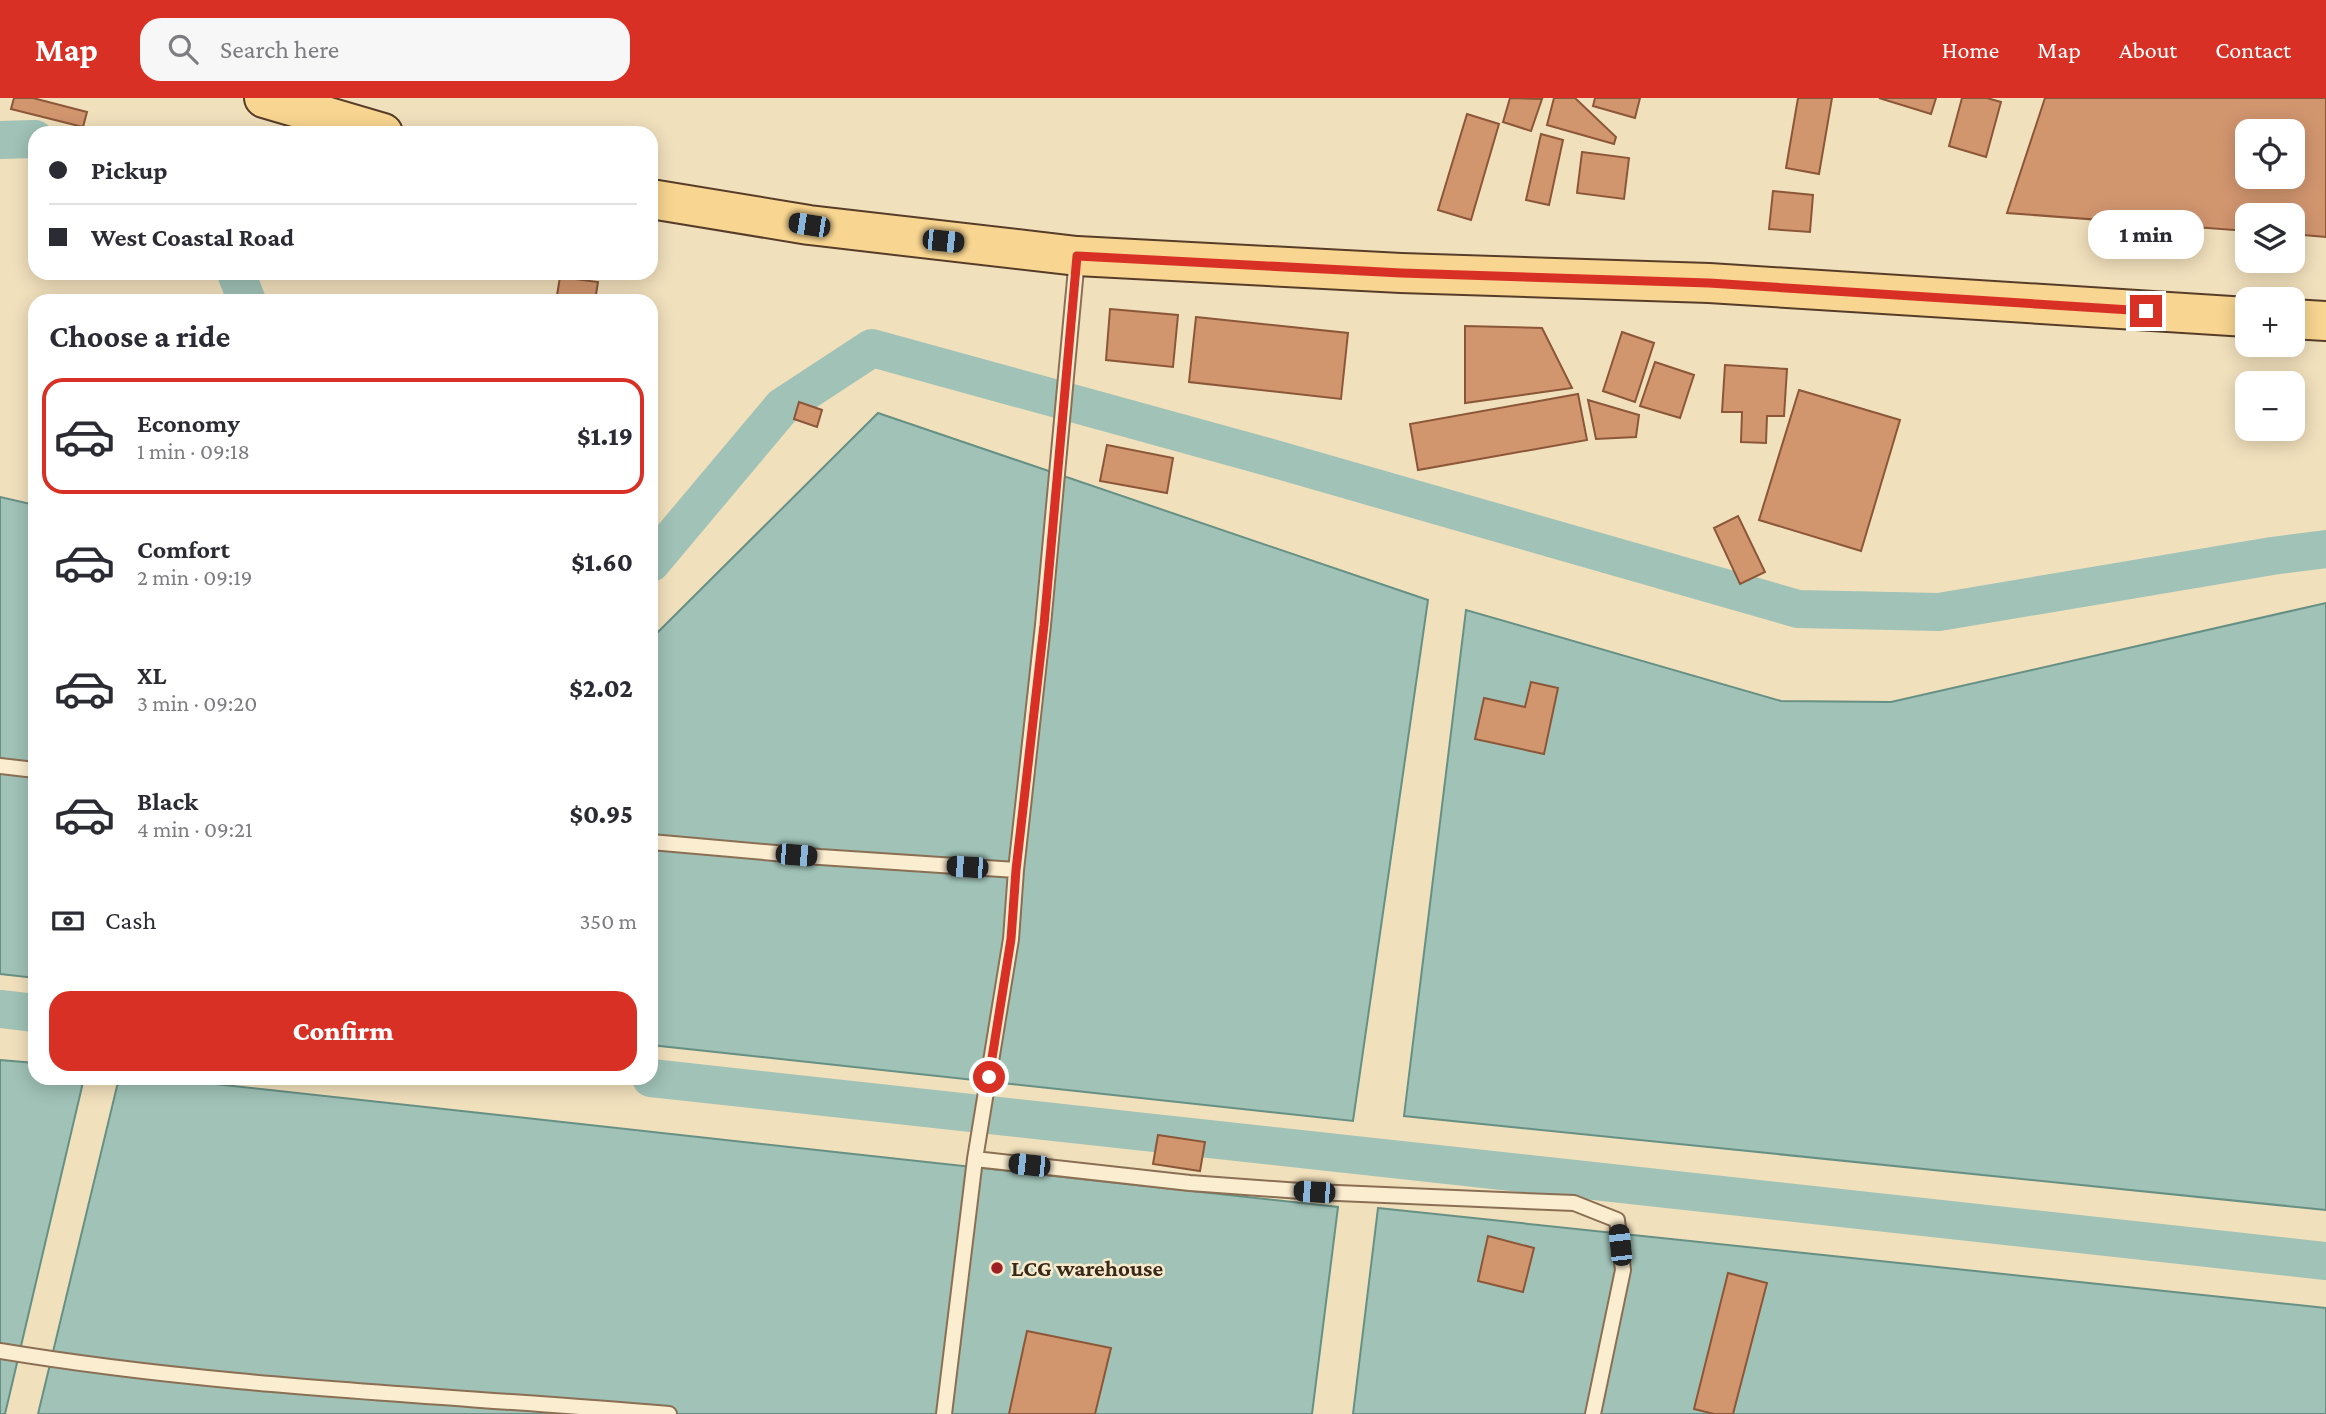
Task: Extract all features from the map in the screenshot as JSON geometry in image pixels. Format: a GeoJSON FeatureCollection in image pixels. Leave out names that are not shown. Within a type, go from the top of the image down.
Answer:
{"type":"FeatureCollection","features":[{"type":"Feature","properties":{"kind":"main road"},"geometry":{"type":"LineString","coordinates":[[264,98],[359,126]]}},
{"type":"Feature","properties":{"kind":"main road"},"geometry":{"type":"LineString","coordinates":[[658,200],[809,225],[1077,256],[1401,273],[1709,283],[2235,316]]}},
{"type":"Feature","properties":{"kind":"main road"},"geometry":{"type":"LineString","coordinates":[[2305,320],[2326,321]]}},
{"type":"Feature","properties":{"kind":"lane"},"geometry":{"type":"LineString","coordinates":[[944,1414],[975,1159],[1011,939],[1016,870],[1044,625],[1077,256]]}},
{"type":"Feature","properties":{"kind":"lane"},"geometry":{"type":"LineString","coordinates":[[0,766],[28,769]]}},
{"type":"Feature","properties":{"kind":"lane"},"geometry":{"type":"LineString","coordinates":[[658,843],[1016,870]]}},
{"type":"Feature","properties":{"kind":"lane"},"geometry":{"type":"LineString","coordinates":[[975,1159],[1190,1183],[1314,1192],[1574,1203],[1617,1220],[1623,1270],[1593,1414]]}},
{"type":"Feature","properties":{"kind":"lane"},"geometry":{"type":"LineString","coordinates":[[0,1351],[62,1361],[267,1384],[669,1414]]}},
{"type":"Feature","properties":{"kind":"water"},"geometry":{"type":"Polygon","coordinates":[[[878,413],[1428,600],[1353,1121],[658,1046],[658,632],[878,413]]]}},
{"type":"Feature","properties":{"kind":"water"},"geometry":{"type":"Polygon","coordinates":[[[0,497],[28,503],[28,977],[0,974],[0,497]]]}},
{"type":"Feature","properties":{"kind":"water"},"geometry":{"type":"Polygon","coordinates":[[[2326,603],[2326,1210],[1404,1116],[1466,610],[1781,701],[1891,702],[2326,603]]]}},
{"type":"Feature","properties":{"kind":"water"},"geometry":{"type":"Polygon","coordinates":[[[0,1060],[28,1062],[28,1085],[82,1085],[5,1414],[0,1414],[0,1060]]]}},
{"type":"Feature","properties":{"kind":"water"},"geometry":{"type":"Polygon","coordinates":[[[117,1085],[224,1085],[1338,1207],[1312,1414],[38,1414],[117,1085]]]}},
{"type":"Feature","properties":{"kind":"water"},"geometry":{"type":"Polygon","coordinates":[[[1378,1208],[2326,1308],[2326,1414],[1353,1414],[1378,1208]]]}},
{"type":"Feature","properties":{"kind":"building"},"geometry":{"type":"Polygon","coordinates":[[[14,98],[33,98],[87,112],[83,126],[79,126],[11,109],[14,98]]]}},
{"type":"Feature","properties":{"kind":"building"},"geometry":{"type":"Polygon","coordinates":[[[1510,98],[1542,99],[1531,131],[1503,122],[1510,98]]]}},
{"type":"Feature","properties":{"kind":"building"},"geometry":{"type":"Polygon","coordinates":[[[1554,98],[1575,98],[1616,137],[1614,144],[1547,125],[1554,98]]]}},
{"type":"Feature","properties":{"kind":"building"},"geometry":{"type":"Polygon","coordinates":[[[1595,98],[1640,98],[1635,118],[1593,106],[1595,98]]]}},
{"type":"Feature","properties":{"kind":"building"},"geometry":{"type":"Polygon","coordinates":[[[1798,98],[1832,98],[1819,174],[1786,168],[1798,98]]]}},
{"type":"Feature","properties":{"kind":"building"},"geometry":{"type":"Polygon","coordinates":[[[1879,98],[1936,98],[1931,114],[1879,98]]]}},
{"type":"Feature","properties":{"kind":"building"},"geometry":{"type":"Polygon","coordinates":[[[1962,98],[1987,98],[2001,102],[1986,157],[1949,146],[1962,98]]]}},
{"type":"Feature","properties":{"kind":"building"},"geometry":{"type":"Polygon","coordinates":[[[2045,98],[2326,98],[2326,237],[2305,235],[2305,203],[2235,203],[2235,230],[2007,213],[2045,98]]]}},
{"type":"Feature","properties":{"kind":"building"},"geometry":{"type":"Polygon","coordinates":[[[1467,114],[1499,124],[1471,220],[1438,210],[1467,114]]]}},
{"type":"Feature","properties":{"kind":"building"},"geometry":{"type":"Polygon","coordinates":[[[1541,134],[1563,140],[1549,205],[1526,200],[1541,134]]]}},
{"type":"Feature","properties":{"kind":"building"},"geometry":{"type":"Polygon","coordinates":[[[1582,152],[1629,158],[1624,199],[1577,193],[1582,152]]]}},
{"type":"Feature","properties":{"kind":"building"},"geometry":{"type":"Polygon","coordinates":[[[1773,191],[1813,195],[1810,232],[1769,229],[1773,191]]]}},
{"type":"Feature","properties":{"kind":"building"},"geometry":{"type":"Polygon","coordinates":[[[560,280],[598,282],[596,294],[557,294],[560,280]]]}},
{"type":"Feature","properties":{"kind":"building"},"geometry":{"type":"Polygon","coordinates":[[[1110,309],[1178,315],[1173,367],[1106,360],[1110,309]]]}},
{"type":"Feature","properties":{"kind":"building"},"geometry":{"type":"Polygon","coordinates":[[[1196,317],[1348,333],[1341,399],[1189,382],[1196,317]]]}},
{"type":"Feature","properties":{"kind":"building"},"geometry":{"type":"Polygon","coordinates":[[[1465,326],[1542,328],[1572,388],[1465,403],[1465,326]]]}},
{"type":"Feature","properties":{"kind":"building"},"geometry":{"type":"Polygon","coordinates":[[[1622,332],[1654,343],[1635,402],[1603,391],[1622,332]]]}},
{"type":"Feature","properties":{"kind":"building"},"geometry":{"type":"Polygon","coordinates":[[[1655,362],[1694,375],[1680,418],[1640,406],[1655,362]]]}},
{"type":"Feature","properties":{"kind":"building"},"geometry":{"type":"Polygon","coordinates":[[[1725,365],[1787,369],[1784,416],[1767,416],[1766,443],[1741,442],[1742,412],[1722,412],[1725,365]]]}},
{"type":"Feature","properties":{"kind":"building"},"geometry":{"type":"Polygon","coordinates":[[[1799,390],[1900,420],[1861,551],[1759,520],[1799,390]]]}},
{"type":"Feature","properties":{"kind":"building"},"geometry":{"type":"Polygon","coordinates":[[[1578,394],[1587,440],[1418,470],[1410,424],[1578,394]]]}},
{"type":"Feature","properties":{"kind":"building"},"geometry":{"type":"Polygon","coordinates":[[[1588,400],[1639,415],[1636,437],[1596,439],[1588,400]]]}},
{"type":"Feature","properties":{"kind":"building"},"geometry":{"type":"Polygon","coordinates":[[[799,402],[822,410],[817,427],[794,419],[799,402]]]}},
{"type":"Feature","properties":{"kind":"building"},"geometry":{"type":"Polygon","coordinates":[[[1107,445],[1173,458],[1167,493],[1100,481],[1107,445]]]}},
{"type":"Feature","properties":{"kind":"building"},"geometry":{"type":"Polygon","coordinates":[[[1738,516],[1765,572],[1740,584],[1714,528],[1738,516]]]}},
{"type":"Feature","properties":{"kind":"building"},"geometry":{"type":"Polygon","coordinates":[[[1531,682],[1558,688],[1544,754],[1475,739],[1484,698],[1525,707],[1531,682]]]}},
{"type":"Feature","properties":{"kind":"building"},"geometry":{"type":"Polygon","coordinates":[[[1158,1135],[1205,1142],[1200,1171],[1153,1164],[1158,1135]]]}},
{"type":"Feature","properties":{"kind":"building"},"geometry":{"type":"Polygon","coordinates":[[[1488,1236],[1534,1248],[1523,1292],[1478,1281],[1488,1236]]]}},
{"type":"Feature","properties":{"kind":"building"},"geometry":{"type":"Polygon","coordinates":[[[1728,1273],[1767,1283],[1733,1414],[1714,1414],[1694,1409],[1728,1273]]]}},
{"type":"Feature","properties":{"kind":"building"},"geometry":{"type":"Polygon","coordinates":[[[1027,1331],[1111,1348],[1095,1414],[1009,1414],[1027,1331]]]}},
{"type":"Feature","properties":{"kind":"waterway"},"geometry":{"type":"LineString","coordinates":[[0,140],[28,139]]}},
{"type":"Feature","properties":{"kind":"waterway"},"geometry":{"type":"LineString","coordinates":[[239,280],[244,294]]}},
{"type":"Feature","properties":{"kind":"waterway"},"geometry":{"type":"LineString","coordinates":[[658,555],[782,407],[872,348],[1268,457],[1798,609],[1939,612],[2326,549]]}},
{"type":"Feature","properties":{"kind":"waterway"},"geometry":{"type":"LineString","coordinates":[[0,1009],[28,1012]]}},
{"type":"Feature","properties":{"kind":"waterway"},"geometry":{"type":"LineString","coordinates":[[658,1079],[2326,1261]]}},
{"type":"Feature","properties":{"kind":"place","name":"LCG warehouse"},"geometry":{"type":"Point","coordinates":[997,1268]}},
{"type":"Feature","properties":{"kind":"route"},"geometry":{"type":"LineString","coordinates":[[989,1077],[1011,939],[1016,870],[1044,625],[1077,256],[1401,273],[1709,283],[2146,311]]}}]}
